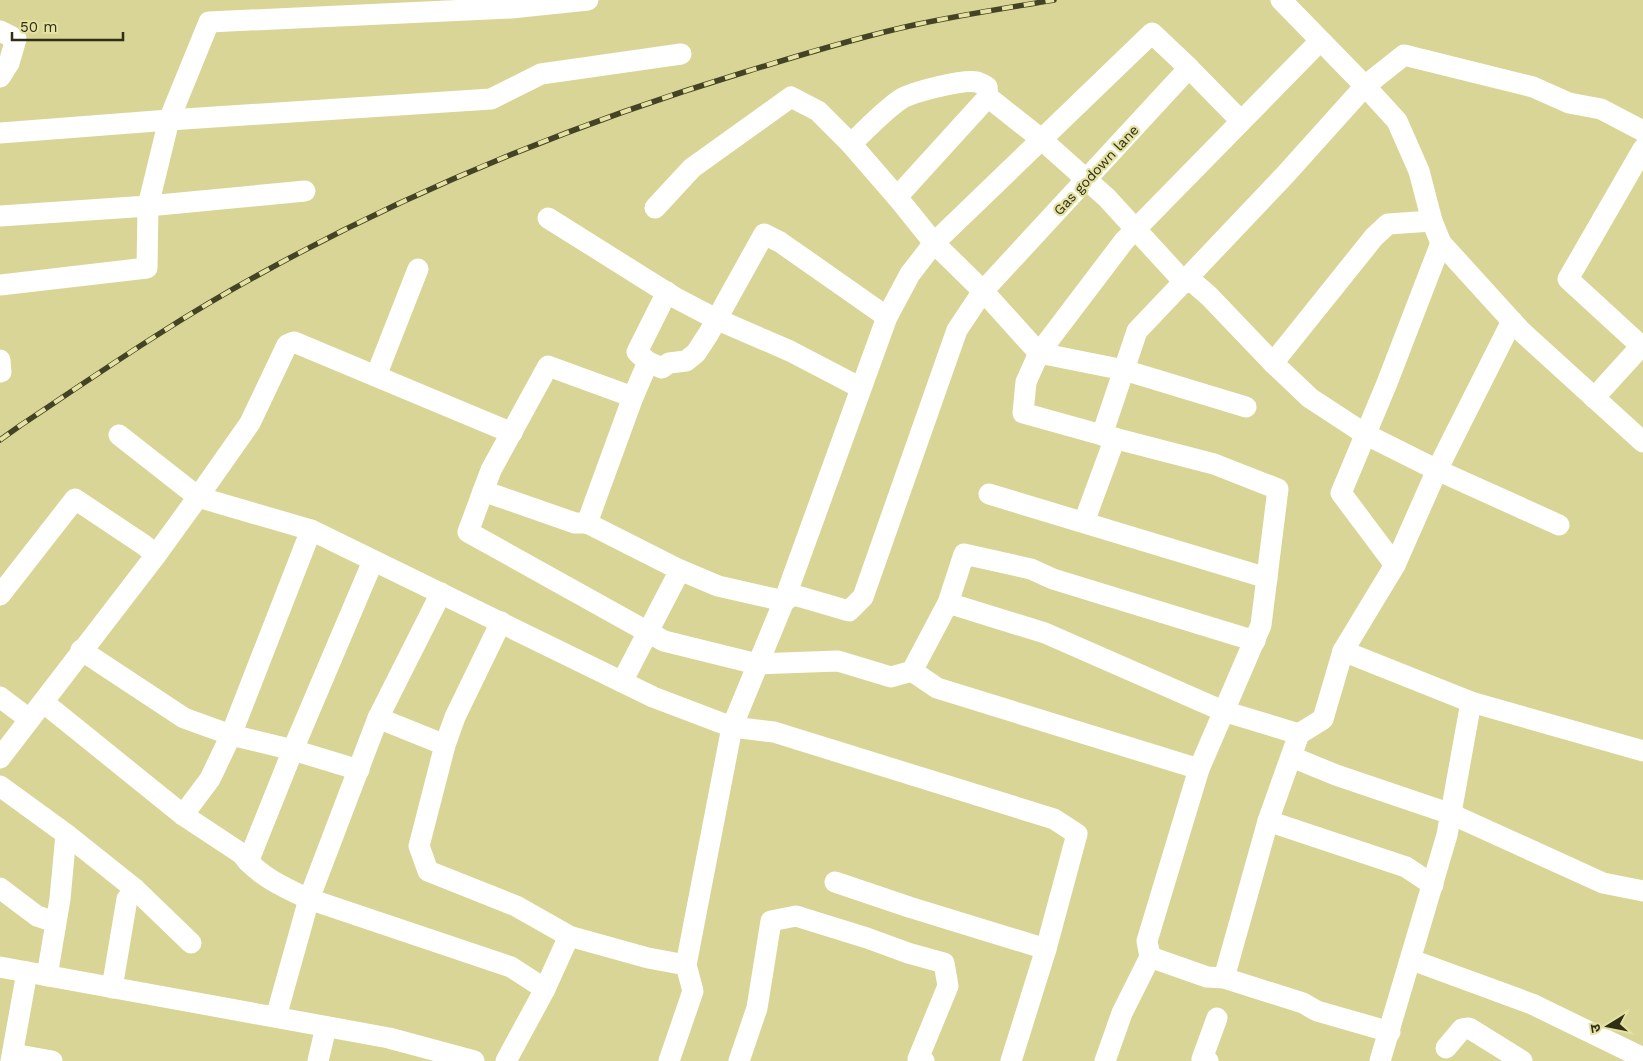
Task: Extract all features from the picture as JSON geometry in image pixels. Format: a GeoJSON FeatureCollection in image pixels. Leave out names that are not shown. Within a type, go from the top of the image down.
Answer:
{"type":"FeatureCollection","features":[{"type":"Feature","properties":{"kind":"street"},"geometry":{"type":"LineString","coordinates":[[0,285],[147,268],[148,206],[169,120],[209,22],[427,6],[588,0]]}},
{"type":"Feature","properties":{"kind":"street"},"geometry":{"type":"LineString","coordinates":[[1281,0],[1365,86],[1397,122],[1419,170],[1432,221],[1441,243],[1512,321],[1643,442]]}},
{"type":"Feature","properties":{"kind":"street"},"geometry":{"type":"LineString","coordinates":[[0,31],[16,38],[9,63],[0,77]]}},
{"type":"Feature","properties":{"kind":"street"},"geometry":{"type":"LineString","coordinates":[[669,1061],[693,991],[686,965],[732,727],[784,600],[887,317],[910,274],[934,243],[1152,32],[1241,121]]}},
{"type":"Feature","properties":{"kind":"street"},"geometry":{"type":"LineString","coordinates":[[1105,1061],[1122,1013],[1150,956],[1147,941],[1200,769],[1261,625],[1278,489],[1214,464],[1023,413],[1026,382],[1039,353],[1124,242],[1320,41]]}},
{"type":"Feature","properties":{"kind":"street"},"geometry":{"type":"LineString","coordinates":[[0,133],[491,99],[541,74],[681,54]]}},
{"type":"Feature","properties":{"kind":"street"},"geometry":{"type":"LineString","coordinates":[[1084,522],[1109,437],[1124,370],[1137,331],[1278,182],[1365,86],[1404,55],[1534,88],[1568,103],[1601,109],[1643,131]]}},
{"type":"Feature","properties":{"kind":"street","name":"Gas godown lane"},"geometry":{"type":"LineString","coordinates":[[784,600],[794,595],[849,611],[863,597],[958,330],[983,292],[1189,68]]}},
{"type":"Feature","properties":{"kind":"street"},"geometry":{"type":"LineString","coordinates":[[850,144],[901,99],[920,92],[958,83],[975,81],[987,87],[988,97],[1040,139],[1107,198],[1184,282],[1194,284],[1210,296],[1273,363],[1310,398],[1366,434],[1437,470],[1559,525]]}},
{"type":"Feature","properties":{"kind":"street"},"geometry":{"type":"LineString","coordinates":[[656,208],[692,168],[791,97],[818,111],[850,144],[897,197],[934,243],[983,292],[1039,353],[1124,370],[1246,407]]}},
{"type":"Feature","properties":{"kind":"street"},"geometry":{"type":"LineString","coordinates":[[897,197],[988,97]]}},
{"type":"Feature","properties":{"kind":"street"},"geometry":{"type":"LineString","coordinates":[[1594,398],[1642,345],[1568,279],[1643,148]]}},
{"type":"Feature","properties":{"kind":"street"},"geometry":{"type":"LineString","coordinates":[[0,216],[148,206],[305,191]]}},
{"type":"Feature","properties":{"kind":"street"},"geometry":{"type":"LineString","coordinates":[[548,218],[667,292],[716,319],[790,351],[860,388]]}},
{"type":"Feature","properties":{"kind":"street"},"geometry":{"type":"LineString","coordinates":[[1273,363],[1374,237],[1388,224],[1432,221]]}},
{"type":"Feature","properties":{"kind":"street"},"geometry":{"type":"LineString","coordinates":[[667,292],[638,352],[648,362],[662,368],[669,363],[686,361],[696,353],[764,234],[780,242],[887,317]]}},
{"type":"Feature","properties":{"kind":"street"},"geometry":{"type":"LineString","coordinates":[[1395,565],[1341,492],[1366,434],[1441,243]]}},
{"type":"Feature","properties":{"kind":"street"},"geometry":{"type":"LineString","coordinates":[[376,376],[418,269]]}},
{"type":"Feature","properties":{"kind":"street"},"geometry":{"type":"LineString","coordinates":[[1224,978],[1268,821],[1299,734],[1324,718],[1343,651],[1395,565],[1437,470],[1512,321]]}},
{"type":"Feature","properties":{"kind":"street"},"geometry":{"type":"LineString","coordinates":[[0,758],[81,650],[156,555],[250,423],[287,345],[294,342],[512,433]]}},
{"type":"Feature","properties":{"kind":"street"},"geometry":{"type":"LineString","coordinates":[[587,523],[633,397],[648,362]]}},
{"type":"Feature","properties":{"kind":"street"},"geometry":{"type":"LineString","coordinates":[[633,397],[548,366],[491,470],[468,532],[664,641],[757,664],[838,661],[891,677],[912,671],[948,603],[964,554],[1031,569],[1053,580],[1255,641]]}},
{"type":"Feature","properties":{"kind":"street"},"geometry":{"type":"LineString","coordinates":[[119,435],[198,497],[311,530],[653,697],[732,727],[774,732],[1054,819],[1077,834],[1046,949],[1011,1061]]}},
{"type":"Feature","properties":{"kind":"street"},"geometry":{"type":"LineString","coordinates":[[483,491],[575,523],[587,523],[680,570],[718,586],[784,600]]}},
{"type":"Feature","properties":{"kind":"street"},"geometry":{"type":"LineString","coordinates":[[989,494],[1267,578]]}},
{"type":"Feature","properties":{"kind":"street"},"geometry":{"type":"LineString","coordinates":[[0,595],[76,499],[156,555]]}},
{"type":"Feature","properties":{"kind":"street"},"geometry":{"type":"LineString","coordinates":[[182,815],[210,779],[231,735],[311,530]]}},
{"type":"Feature","properties":{"kind":"street"},"geometry":{"type":"LineString","coordinates":[[248,862],[293,750],[374,561]]}},
{"type":"Feature","properties":{"kind":"street"},"geometry":{"type":"LineString","coordinates":[[622,682],[680,570]]}},
{"type":"Feature","properties":{"kind":"street"},"geometry":{"type":"LineString","coordinates":[[276,1018],[309,899],[378,718],[441,593]]}},
{"type":"Feature","properties":{"kind":"street"},"geometry":{"type":"LineString","coordinates":[[948,603],[1045,633],[1224,711],[1299,734]]}},
{"type":"Feature","properties":{"kind":"street"},"geometry":{"type":"LineString","coordinates":[[501,622],[455,717],[445,745],[419,846],[428,870],[516,906],[569,936],[648,958],[686,965]]}},
{"type":"Feature","properties":{"kind":"street"},"geometry":{"type":"LineString","coordinates":[[81,650],[184,718],[231,735],[293,750],[359,770]]}},
{"type":"Feature","properties":{"kind":"street"},"geometry":{"type":"LineString","coordinates":[[1343,651],[1471,702],[1643,751]]}},
{"type":"Feature","properties":{"kind":"street"},"geometry":{"type":"LineString","coordinates":[[912,671],[937,688],[1200,769]]}},
{"type":"Feature","properties":{"kind":"street"},"geometry":{"type":"LineString","coordinates":[[0,697],[29,718]]}},
{"type":"Feature","properties":{"kind":"street"},"geometry":{"type":"LineString","coordinates":[[43,702],[182,815],[242,854],[248,862],[277,884],[309,899],[511,967],[545,989]]}},
{"type":"Feature","properties":{"kind":"street"},"geometry":{"type":"LineString","coordinates":[[1380,1061],[1412,960],[1447,835],[1471,702]]}},
{"type":"Feature","properties":{"kind":"street"},"geometry":{"type":"LineString","coordinates":[[378,718],[445,745]]}},
{"type":"Feature","properties":{"kind":"street"},"geometry":{"type":"LineString","coordinates":[[1292,757],[1336,775],[1451,814],[1603,883],[1643,891]]}},
{"type":"Feature","properties":{"kind":"street"},"geometry":{"type":"LineString","coordinates":[[0,786],[66,834],[135,889],[191,943]]}},
{"type":"Feature","properties":{"kind":"street"},"geometry":{"type":"LineString","coordinates":[[1268,821],[1406,867],[1433,885]]}},
{"type":"Feature","properties":{"kind":"street"},"geometry":{"type":"LineString","coordinates":[[52,1061],[12,1057],[55,922],[60,899],[66,834]]}},
{"type":"Feature","properties":{"kind":"street"},"geometry":{"type":"LineString","coordinates":[[835,882],[1046,949]]}},
{"type":"Feature","properties":{"kind":"street"},"geometry":{"type":"LineString","coordinates":[[0,888],[37,916],[55,922]]}},
{"type":"Feature","properties":{"kind":"street"},"geometry":{"type":"LineString","coordinates":[[112,988],[127,899],[135,889]]}},
{"type":"Feature","properties":{"kind":"street"},"geometry":{"type":"LineString","coordinates":[[739,1061],[757,1008],[771,921],[796,916],[944,963],[948,986],[918,1059],[924,1061]]}},
{"type":"Feature","properties":{"kind":"street"},"geometry":{"type":"LineString","coordinates":[[506,1061],[545,989],[569,936]]}},
{"type":"Feature","properties":{"kind":"street"},"geometry":{"type":"LineString","coordinates":[[1150,956],[1207,976],[1224,978],[1303,1003],[1318,1011],[1390,1032]]}},
{"type":"Feature","properties":{"kind":"street"},"geometry":{"type":"LineString","coordinates":[[1412,960],[1532,1004],[1643,1058]]}},
{"type":"Feature","properties":{"kind":"street"},"geometry":{"type":"LineString","coordinates":[[0,967],[389,1038],[416,1053],[474,1061]]}},
{"type":"Feature","properties":{"kind":"street"},"geometry":{"type":"LineString","coordinates":[[1208,1061],[1202,1059],[1217,1018]]}},
{"type":"Feature","properties":{"kind":"street"},"geometry":{"type":"LineString","coordinates":[[318,1061],[326,1026]]}},
{"type":"Feature","properties":{"kind":"street"},"geometry":{"type":"LineString","coordinates":[[1446,1048],[1462,1029],[1469,1028],[1522,1061]]}},
{"type":"Feature","properties":{"kind":"railway"},"geometry":{"type":"LineString","coordinates":[[0,440],[139,347],[229,291],[318,243],[377,214],[497,160],[620,113],[830,47],[931,21],[1054,0]]}}]}
